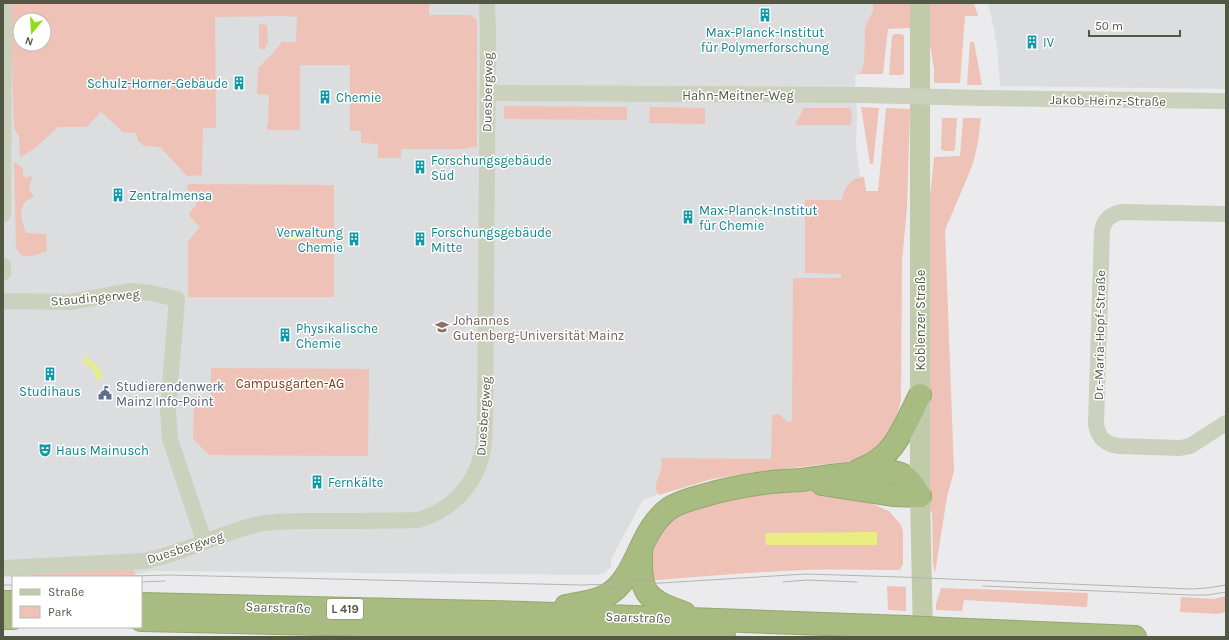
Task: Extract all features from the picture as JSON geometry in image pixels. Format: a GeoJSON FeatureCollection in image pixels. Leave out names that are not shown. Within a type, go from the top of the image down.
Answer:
{"type":"FeatureCollection","features":[{"type":"Feature","properties":{"kind":"highway"},"geometry":{"type":"LineString","coordinates":[[854,473],[879,460],[888,451],[901,431],[920,395]]}},
{"type":"Feature","properties":{"kind":"highway"},"geometry":{"type":"LineString","coordinates":[[526,613],[590,602],[609,594],[626,576],[655,523],[667,511],[677,504],[697,497],[733,488],[765,483],[854,473],[897,473],[909,480],[920,496]]}},
{"type":"Feature","properties":{"kind":"highway"},"geometry":{"type":"LineString","coordinates":[[798,480],[893,495],[920,496]]}},
{"type":"Feature","properties":{"kind":"highway"},"geometry":{"type":"LineString","coordinates":[[641,548],[641,578],[644,589],[648,594],[662,605],[701,619]]}},
{"type":"Feature","properties":{"kind":"highway","name":"Saarstraße"},"geometry":{"type":"LineString","coordinates":[[142,604],[526,613],[701,619],[914,632],[944,629],[1134,637]]}},
{"type":"Feature","properties":{"kind":"highway","name":"Saarstraße"},"geometry":{"type":"LineString","coordinates":[[142,620],[365,625],[724,637]]}},
{"type":"Feature","properties":{"kind":"highway"},"geometry":{"type":"LineString","coordinates":[[467,629],[491,637]]}},
{"type":"Feature","properties":{"kind":"main road","name":"Koblenzer Straße"},"geometry":{"type":"LineString","coordinates":[[914,632],[920,496],[920,3]]}},
{"type":"Feature","properties":{"kind":"street"},"geometry":{"type":"LineString","coordinates":[[3,214],[4,3]]}},
{"type":"Feature","properties":{"kind":"street","name":"Duesbergweg"},"geometry":{"type":"LineString","coordinates":[[3,568],[143,562],[161,558],[225,533],[253,526],[284,521],[418,520],[429,517],[444,508],[454,501],[467,488],[476,473],[483,454],[485,420],[487,3]]}},
{"type":"Feature","properties":{"kind":"street","name":"Hahn-Meitner-Weg"},"geometry":{"type":"LineString","coordinates":[[487,93],[862,95],[985,98]]}},
{"type":"Feature","properties":{"kind":"street","name":"Jakob-Heinz-Straße"},"geometry":{"type":"LineString","coordinates":[[985,98],[1226,101]]}},
{"type":"Feature","properties":{"kind":"street","name":"Dr.-Maria-Hopf-Straße"},"geometry":{"type":"LineString","coordinates":[[1226,214],[1121,212],[1109,216],[1105,221],[1102,231],[1096,424],[1102,440],[1111,445],[1180,448],[1190,446],[1226,423]]}},
{"type":"Feature","properties":{"kind":"street"},"geometry":{"type":"LineString","coordinates":[[3,266],[3,273]]}},
{"type":"Feature","properties":{"kind":"street","name":"Staudingerweg"},"geometry":{"type":"LineString","coordinates":[[3,301],[70,302],[132,292],[151,293],[177,299],[168,424],[170,439],[204,541]]}},
{"type":"Feature","properties":{"kind":"shaded area","name":"Johannes Gutenberg-Universität Mainz"},"geometry":{"type":"Polygon","coordinates":[[[3,3],[881,3],[865,27],[864,61],[862,72],[855,77],[857,116],[856,146],[860,176],[864,177],[866,191],[878,191],[815,458],[747,460],[643,500],[611,559],[611,567],[603,574],[152,571],[135,574],[3,577],[3,3]]]}},
{"type":"Feature","properties":{"kind":"shaded area"},"geometry":{"type":"Polygon","coordinates":[[[988,3],[1226,3],[1226,89],[1000,86],[998,55],[988,3]]]}},
{"type":"Feature","properties":{"kind":"shaded area"},"geometry":{"type":"Polygon","coordinates":[[[288,229],[300,230],[300,240],[288,240],[288,229]]]}},
{"type":"Feature","properties":{"kind":"shaded area"},"geometry":{"type":"Polygon","coordinates":[[[85,357],[90,359],[94,365],[99,367],[98,372],[101,372],[103,375],[100,380],[98,381],[92,369],[82,360],[85,357]]]}},
{"type":"Feature","properties":{"kind":"shaded area"},"geometry":{"type":"Polygon","coordinates":[[[877,532],[877,545],[766,545],[765,533],[877,532]]]}},
{"type":"Feature","properties":{"kind":"green space"},"geometry":{"type":"Polygon","coordinates":[[[10,3],[429,3],[429,15],[470,15],[477,20],[477,147],[462,149],[401,149],[401,158],[378,158],[378,144],[361,143],[361,131],[350,131],[350,65],[300,65],[300,130],[267,130],[269,95],[257,94],[258,68],[282,42],[296,42],[297,17],[283,16],[215,17],[216,128],[203,128],[202,175],[187,176],[160,147],[144,146],[137,140],[137,135],[135,133],[123,132],[101,112],[86,127],[58,127],[34,149],[20,157],[19,136],[14,129],[10,3]]]}},
{"type":"Feature","properties":{"kind":"green space"},"geometry":{"type":"Polygon","coordinates":[[[875,3],[910,3],[910,28],[888,29],[883,74],[858,74],[862,71],[864,61],[865,27],[873,11],[873,6],[875,3]]]}},
{"type":"Feature","properties":{"kind":"green space"},"geometry":{"type":"Polygon","coordinates":[[[928,3],[974,3],[978,16],[965,16],[960,83],[934,83],[934,69],[927,27],[928,3]]]}},
{"type":"Feature","properties":{"kind":"green space"},"geometry":{"type":"Polygon","coordinates":[[[259,24],[267,25],[268,43],[264,50],[259,48],[259,24]]]}},
{"type":"Feature","properties":{"kind":"green space"},"geometry":{"type":"Polygon","coordinates":[[[894,34],[902,34],[904,36],[904,73],[902,75],[889,75],[892,36],[894,34]]]}},
{"type":"Feature","properties":{"kind":"green space"},"geometry":{"type":"Polygon","coordinates":[[[970,42],[974,42],[982,85],[967,85],[970,42]]]}},
{"type":"Feature","properties":{"kind":"green space"},"geometry":{"type":"Polygon","coordinates":[[[504,106],[627,107],[627,120],[504,119],[504,106]]]}},
{"type":"Feature","properties":{"kind":"green space"},"geometry":{"type":"Polygon","coordinates":[[[650,107],[705,108],[705,124],[649,123],[650,107]]]}},
{"type":"Feature","properties":{"kind":"green space"},"geometry":{"type":"Polygon","coordinates":[[[861,107],[879,108],[873,164],[870,164],[861,107]]]}},
{"type":"Feature","properties":{"kind":"green space"},"geometry":{"type":"Polygon","coordinates":[[[804,108],[849,108],[852,111],[851,125],[795,125],[804,108]]]}},
{"type":"Feature","properties":{"kind":"green space"},"geometry":{"type":"Polygon","coordinates":[[[886,108],[910,109],[907,208],[902,261],[901,401],[892,432],[875,450],[852,461],[749,473],[712,479],[659,495],[656,491],[656,487],[662,463],[661,458],[771,459],[772,415],[779,414],[790,423],[792,420],[793,278],[841,278],[841,274],[805,273],[805,200],[842,200],[844,192],[849,184],[856,179],[864,177],[866,191],[878,191],[886,108]]]}},
{"type":"Feature","properties":{"kind":"green space"},"geometry":{"type":"Polygon","coordinates":[[[942,118],[957,118],[955,149],[953,151],[944,151],[941,149],[942,118]]]}},
{"type":"Feature","properties":{"kind":"green space"},"geometry":{"type":"Polygon","coordinates":[[[963,118],[981,118],[974,160],[945,230],[954,471],[947,497],[935,573],[933,564],[932,513],[930,509],[927,211],[934,157],[960,156],[963,118]]]}},
{"type":"Feature","properties":{"kind":"green space"},"geometry":{"type":"Polygon","coordinates":[[[15,162],[23,169],[23,175],[26,178],[32,176],[29,189],[34,197],[23,204],[21,212],[26,233],[46,234],[47,251],[30,256],[22,255],[16,248],[15,162]]]}},
{"type":"Feature","properties":{"kind":"green space"},"geometry":{"type":"Polygon","coordinates":[[[188,184],[334,185],[334,297],[188,297],[188,241],[200,227],[190,217],[189,213],[196,205],[196,198],[187,189],[188,184]]]}},
{"type":"Feature","properties":{"kind":"green space","name":"Campusgarten-AG"},"geometry":{"type":"Polygon","coordinates":[[[211,368],[369,369],[368,456],[209,455],[193,439],[194,397],[211,397],[211,368]]]}},
{"type":"Feature","properties":{"kind":"green space"},"geometry":{"type":"Polygon","coordinates":[[[809,490],[860,496],[870,503],[889,511],[901,525],[903,532],[903,564],[900,570],[805,570],[646,581],[650,550],[658,535],[677,514],[745,493],[809,490]]]}},
{"type":"Feature","properties":{"kind":"green space"},"geometry":{"type":"Polygon","coordinates":[[[132,569],[135,572],[136,576],[31,576],[31,573],[132,569]]]}},
{"type":"Feature","properties":{"kind":"green space"},"geometry":{"type":"Polygon","coordinates":[[[887,586],[906,587],[906,611],[888,610],[887,586]]]}},
{"type":"Feature","properties":{"kind":"green space"},"geometry":{"type":"Polygon","coordinates":[[[941,588],[1088,593],[1087,607],[964,600],[962,611],[936,610],[936,604],[941,588]]]}},
{"type":"Feature","properties":{"kind":"green space"},"geometry":{"type":"Polygon","coordinates":[[[1226,596],[1226,612],[1218,614],[1180,612],[1181,597],[1213,599],[1226,596]]]}},
{"type":"Feature","properties":{"kind":"tram line"},"geometry":{"type":"LineString","coordinates":[[134,576],[168,575],[581,585],[661,583],[806,574],[1191,589],[1226,585]]}},
{"type":"Feature","properties":{"kind":"tram line"},"geometry":{"type":"LineString","coordinates":[[783,582],[807,580],[857,582]]}},
{"type":"Feature","properties":{"kind":"tram line"},"geometry":{"type":"LineString","coordinates":[[142,582],[165,581]]}},
{"type":"Feature","properties":{"kind":"tram line"},"geometry":{"type":"LineString","coordinates":[[3,585],[12,585]]}},
{"type":"Feature","properties":{"kind":"tram line"},"geometry":{"type":"LineString","coordinates":[[983,586],[1191,595],[1208,595],[1226,592]]}},
{"type":"Feature","properties":{"kind":"place","name":"Max-Planck-Institut für Polymerforschung"},"geometry":{"type":"Point","coordinates":[765,15]}},
{"type":"Feature","properties":{"kind":"place","name":"IV"},"geometry":{"type":"Point","coordinates":[1032,42]}},
{"type":"Feature","properties":{"kind":"place","name":"Schulz-Horner-Gebäude"},"geometry":{"type":"Point","coordinates":[239,83]}},
{"type":"Feature","properties":{"kind":"place","name":"Chemie"},"geometry":{"type":"Point","coordinates":[325,97]}},
{"type":"Feature","properties":{"kind":"place","name":"Forschungsgebäude Süd"},"geometry":{"type":"Point","coordinates":[420,167]}},
{"type":"Feature","properties":{"kind":"place","name":"Zentralmensa"},"geometry":{"type":"Point","coordinates":[118,195]}},
{"type":"Feature","properties":{"kind":"place","name":"Max-Planck-Institut für Chemie"},"geometry":{"type":"Point","coordinates":[688,217]}},
{"type":"Feature","properties":{"kind":"place","name":"Verwaltung Chemie"},"geometry":{"type":"Point","coordinates":[354,239]}},
{"type":"Feature","properties":{"kind":"place","name":"Forschungsgebäude Mitte"},"geometry":{"type":"Point","coordinates":[420,239]}},
{"type":"Feature","properties":{"kind":"place","name":"Johannes Gutenberg-Universität Mainz"},"geometry":{"type":"Point","coordinates":[442,327]}},
{"type":"Feature","properties":{"kind":"place","name":"Physikalische Chemie"},"geometry":{"type":"Point","coordinates":[285,335]}},
{"type":"Feature","properties":{"kind":"place","name":"Studihaus"},"geometry":{"type":"Point","coordinates":[50,374]}},
{"type":"Feature","properties":{"kind":"place","name":"Studierendenwerk Mainz Info-Point"},"geometry":{"type":"Point","coordinates":[105,393]}},
{"type":"Feature","properties":{"kind":"place","name":"Haus Mainusch"},"geometry":{"type":"Point","coordinates":[45,450]}},
{"type":"Feature","properties":{"kind":"place","name":"Fernkälte"},"geometry":{"type":"Point","coordinates":[317,482]}}]}
